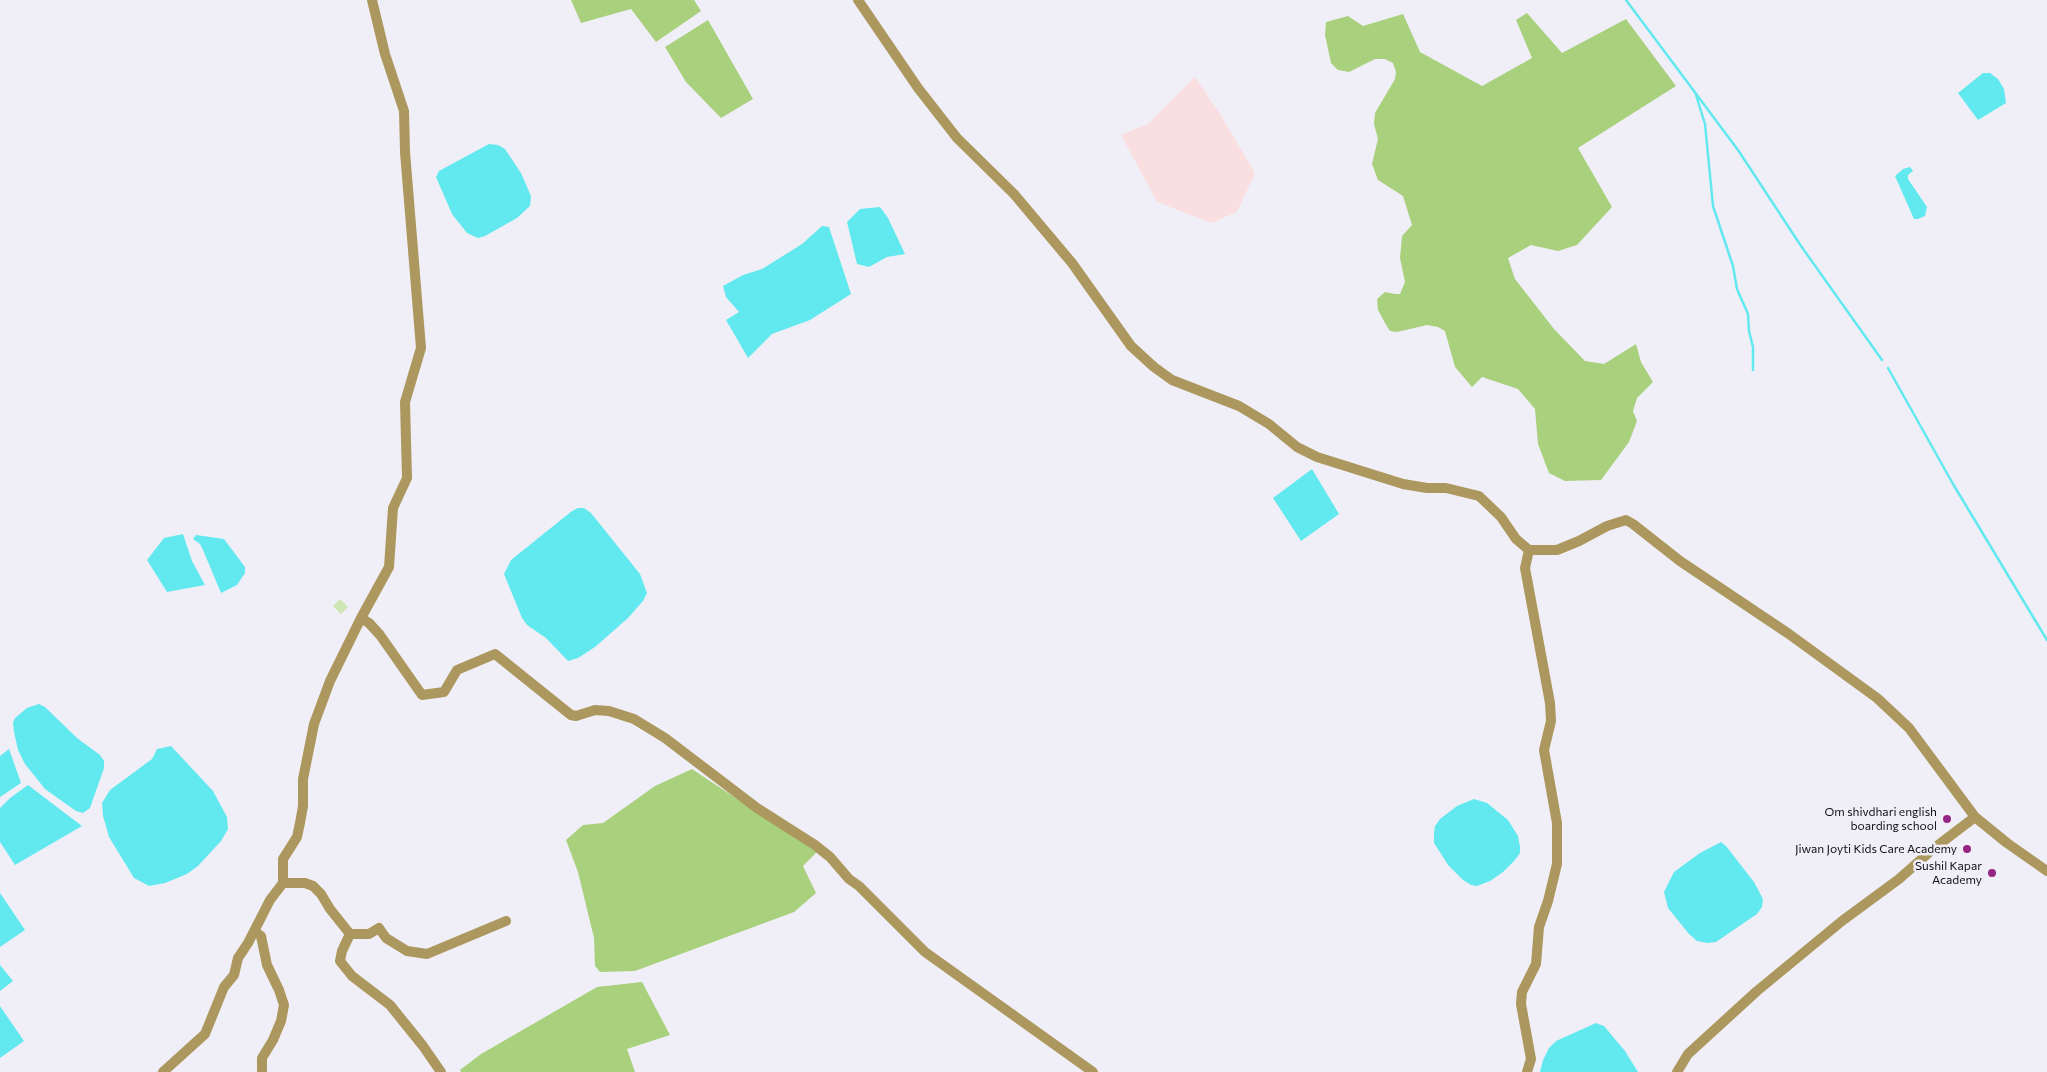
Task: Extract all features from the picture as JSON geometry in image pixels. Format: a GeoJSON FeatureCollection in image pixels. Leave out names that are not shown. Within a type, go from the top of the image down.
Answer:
{"type":"FeatureCollection","features":[{"type":"Feature","properties":{"kind":"street"},"geometry":{"type":"LineString","coordinates":[[163,1072],[206,1034],[224,987],[234,975],[238,958],[270,900],[283,882],[282,868],[284,859],[297,837],[304,806],[304,779],[314,724],[330,681],[389,567],[393,508],[407,478],[405,402],[421,348],[405,152],[404,111],[385,54],[372,0]]}},
{"type":"Feature","properties":{"kind":"street"},"geometry":{"type":"LineString","coordinates":[[858,0],[918,88],[957,138],[1014,194],[1072,263],[1131,346],[1142,358],[1172,380],[1239,406],[1269,424],[1297,447],[1317,457],[1403,484],[1427,488],[1446,488],[1479,496],[1501,516],[1516,539],[1529,550],[1557,550],[1607,526],[1626,520],[1680,561],[1789,634],[1877,698],[1909,728],[1975,817],[2007,843],[2047,871]]}},
{"type":"Feature","properties":{"kind":"street"},"geometry":{"type":"LineString","coordinates":[[1527,1072],[1531,1059],[1521,1004],[1522,992],[1536,964],[1539,927],[1548,901],[1557,864],[1557,823],[1544,750],[1551,721],[1550,703],[1525,568],[1529,550]]}},
{"type":"Feature","properties":{"kind":"street"},"geometry":{"type":"LineString","coordinates":[[361,618],[369,623],[380,635],[422,695],[444,692],[457,670],[495,654],[571,715],[576,716],[594,710],[609,710],[634,719],[665,738],[757,808],[815,845],[830,857],[849,879],[859,886],[924,952],[1093,1072]]}},
{"type":"Feature","properties":{"kind":"street"},"geometry":{"type":"LineString","coordinates":[[1677,1072],[1688,1054],[1757,991],[1842,921],[1899,879],[1933,849],[1975,817]]}},
{"type":"Feature","properties":{"kind":"street"},"geometry":{"type":"LineString","coordinates":[[283,882],[305,883],[313,886],[350,934]]}},
{"type":"Feature","properties":{"kind":"street"},"geometry":{"type":"LineString","coordinates":[[350,934],[370,934],[379,928],[386,938],[407,951],[428,954],[506,921]]}},
{"type":"Feature","properties":{"kind":"street"},"geometry":{"type":"LineString","coordinates":[[254,931],[261,936],[267,965],[284,1005],[281,1021],[274,1040],[262,1058],[262,1072]]}},
{"type":"Feature","properties":{"kind":"street"},"geometry":{"type":"LineString","coordinates":[[350,934],[342,951],[340,961],[352,976],[390,1005],[423,1046],[440,1072]]}},
{"type":"Feature","properties":{"kind":"shaded area"},"geometry":{"type":"Polygon","coordinates":[[[1195,77],[1220,114],[1255,173],[1237,212],[1211,223],[1157,202],[1121,135],[1148,124],[1195,77]]]}},
{"type":"Feature","properties":{"kind":"green space"},"geometry":{"type":"Polygon","coordinates":[[[571,0],[694,0],[701,11],[656,42],[631,9],[581,23],[571,0]]]}},
{"type":"Feature","properties":{"kind":"green space"},"geometry":{"type":"Polygon","coordinates":[[[1527,13],[1562,53],[1626,19],[1676,86],[1578,148],[1612,207],[1577,245],[1558,251],[1531,245],[1508,258],[1515,279],[1554,329],[1585,361],[1604,364],[1636,344],[1641,362],[1653,382],[1637,398],[1633,411],[1637,421],[1629,442],[1601,480],[1565,481],[1549,473],[1538,444],[1535,409],[1518,389],[1482,377],[1472,387],[1455,367],[1445,331],[1438,327],[1427,325],[1397,332],[1390,331],[1385,323],[1378,310],[1377,299],[1385,292],[1400,294],[1405,282],[1400,258],[1402,236],[1412,225],[1403,196],[1378,180],[1372,164],[1378,139],[1374,124],[1375,113],[1395,79],[1396,72],[1393,63],[1385,59],[1375,59],[1349,72],[1338,70],[1331,63],[1325,35],[1326,22],[1348,16],[1363,26],[1403,14],[1420,52],[1482,86],[1532,58],[1516,20],[1527,13]]]}},
{"type":"Feature","properties":{"kind":"green space"},"geometry":{"type":"Polygon","coordinates":[[[708,20],[753,99],[721,118],[686,82],[665,47],[708,20]]]}},
{"type":"Feature","properties":{"kind":"green space"},"geometry":{"type":"Polygon","coordinates":[[[340,599],[348,607],[341,614],[333,606],[340,599]]]}},
{"type":"Feature","properties":{"kind":"green space"},"geometry":{"type":"Polygon","coordinates":[[[692,769],[817,852],[803,866],[816,893],[794,912],[635,971],[600,972],[595,966],[594,938],[578,872],[566,840],[583,825],[603,823],[655,786],[692,769]]]}},
{"type":"Feature","properties":{"kind":"green space"},"geometry":{"type":"Polygon","coordinates":[[[642,982],[670,1035],[627,1049],[635,1072],[461,1072],[460,1070],[481,1054],[597,987],[642,982]]]}},
{"type":"Feature","properties":{"kind":"water"},"geometry":{"type":"Polygon","coordinates":[[[1983,73],[1990,73],[1998,79],[2004,89],[2006,103],[1978,120],[1958,93],[1983,73]]]}},
{"type":"Feature","properties":{"kind":"water"},"geometry":{"type":"Polygon","coordinates":[[[489,144],[498,145],[505,149],[521,173],[531,196],[530,206],[517,218],[478,238],[467,233],[452,214],[436,177],[439,171],[489,144]]]}},
{"type":"Feature","properties":{"kind":"water"},"geometry":{"type":"Polygon","coordinates":[[[1910,167],[1913,171],[1908,175],[1908,179],[1927,207],[1925,216],[1918,219],[1914,219],[1895,176],[1903,169],[1910,167]]]}},
{"type":"Feature","properties":{"kind":"water"},"geometry":{"type":"Polygon","coordinates":[[[880,207],[888,218],[905,254],[887,257],[869,267],[857,264],[847,222],[860,209],[880,207]]]}},
{"type":"Feature","properties":{"kind":"water"},"geometry":{"type":"Polygon","coordinates":[[[822,226],[829,227],[851,294],[810,320],[772,334],[748,358],[726,320],[739,312],[726,297],[723,286],[743,275],[762,269],[802,244],[822,226]]]}},
{"type":"Feature","properties":{"kind":"water"},"geometry":{"type":"Polygon","coordinates":[[[1312,469],[1339,514],[1301,541],[1273,498],[1312,469]]]}},
{"type":"Feature","properties":{"kind":"water"},"geometry":{"type":"Polygon","coordinates":[[[578,508],[584,508],[591,513],[640,574],[647,593],[643,601],[628,618],[595,647],[578,658],[568,661],[546,638],[527,625],[522,618],[504,574],[511,560],[578,508]]]}},
{"type":"Feature","properties":{"kind":"water"},"geometry":{"type":"Polygon","coordinates":[[[183,534],[192,561],[205,585],[167,592],[147,560],[164,538],[183,534]]]}},
{"type":"Feature","properties":{"kind":"water"},"geometry":{"type":"Polygon","coordinates":[[[196,535],[224,539],[245,567],[245,573],[237,585],[221,593],[200,544],[193,539],[196,535]]]}},
{"type":"Feature","properties":{"kind":"water"},"geometry":{"type":"Polygon","coordinates":[[[39,704],[45,707],[77,738],[100,755],[104,761],[104,768],[90,808],[83,813],[76,811],[45,789],[25,764],[18,750],[13,723],[15,718],[27,708],[39,704]]]}},
{"type":"Feature","properties":{"kind":"water"},"geometry":{"type":"Polygon","coordinates":[[[171,746],[213,791],[227,817],[228,829],[221,841],[198,866],[187,874],[165,883],[149,886],[134,878],[109,837],[103,816],[102,803],[110,790],[152,759],[157,749],[171,746]]]}},
{"type":"Feature","properties":{"kind":"water"},"geometry":{"type":"Polygon","coordinates":[[[9,749],[21,783],[0,797],[0,756],[9,749]]]}},
{"type":"Feature","properties":{"kind":"water"},"geometry":{"type":"Polygon","coordinates":[[[28,785],[82,826],[15,865],[0,842],[0,808],[28,785]]]}},
{"type":"Feature","properties":{"kind":"water"},"geometry":{"type":"Polygon","coordinates":[[[1474,799],[1487,803],[1508,820],[1518,836],[1520,847],[1520,853],[1503,872],[1490,881],[1477,886],[1463,880],[1448,865],[1434,843],[1435,826],[1440,819],[1457,806],[1474,799]]]}},
{"type":"Feature","properties":{"kind":"water"},"geometry":{"type":"Polygon","coordinates":[[[1721,842],[1754,882],[1763,899],[1762,907],[1757,914],[1716,942],[1707,943],[1697,941],[1689,934],[1668,908],[1664,892],[1674,872],[1700,853],[1721,842]]]}},
{"type":"Feature","properties":{"kind":"water"},"geometry":{"type":"Polygon","coordinates":[[[0,893],[25,930],[0,947],[0,893]]]}},
{"type":"Feature","properties":{"kind":"water"},"geometry":{"type":"Polygon","coordinates":[[[0,965],[13,981],[0,991],[0,965]]]}},
{"type":"Feature","properties":{"kind":"water"},"geometry":{"type":"Polygon","coordinates":[[[0,1006],[24,1041],[0,1058],[0,1006]]]}},
{"type":"Feature","properties":{"kind":"water"},"geometry":{"type":"Polygon","coordinates":[[[1596,1023],[1604,1026],[1625,1051],[1638,1072],[1540,1072],[1549,1048],[1556,1041],[1596,1023]]]}},
{"type":"Feature","properties":{"kind":"waterway"},"geometry":{"type":"LineString","coordinates":[[1626,0],[1738,150],[1801,246],[1882,360]]}},
{"type":"Feature","properties":{"kind":"waterway"},"geometry":{"type":"LineString","coordinates":[[1696,95],[1705,124],[1713,206],[1733,266],[1737,289],[1748,314],[1749,331],[1753,347],[1753,370]]}},
{"type":"Feature","properties":{"kind":"waterway"},"geometry":{"type":"LineString","coordinates":[[1888,368],[1953,484],[2047,640]]}},
{"type":"Feature","properties":{"kind":"place","name":"Om shivdhari english boarding school"},"geometry":{"type":"Point","coordinates":[1947,819]}},
{"type":"Feature","properties":{"kind":"place","name":"Jiwan Joyti Kids Care Academy"},"geometry":{"type":"Point","coordinates":[1967,849]}},
{"type":"Feature","properties":{"kind":"place","name":"Sushil Kapar Academy"},"geometry":{"type":"Point","coordinates":[1992,873]}}]}
